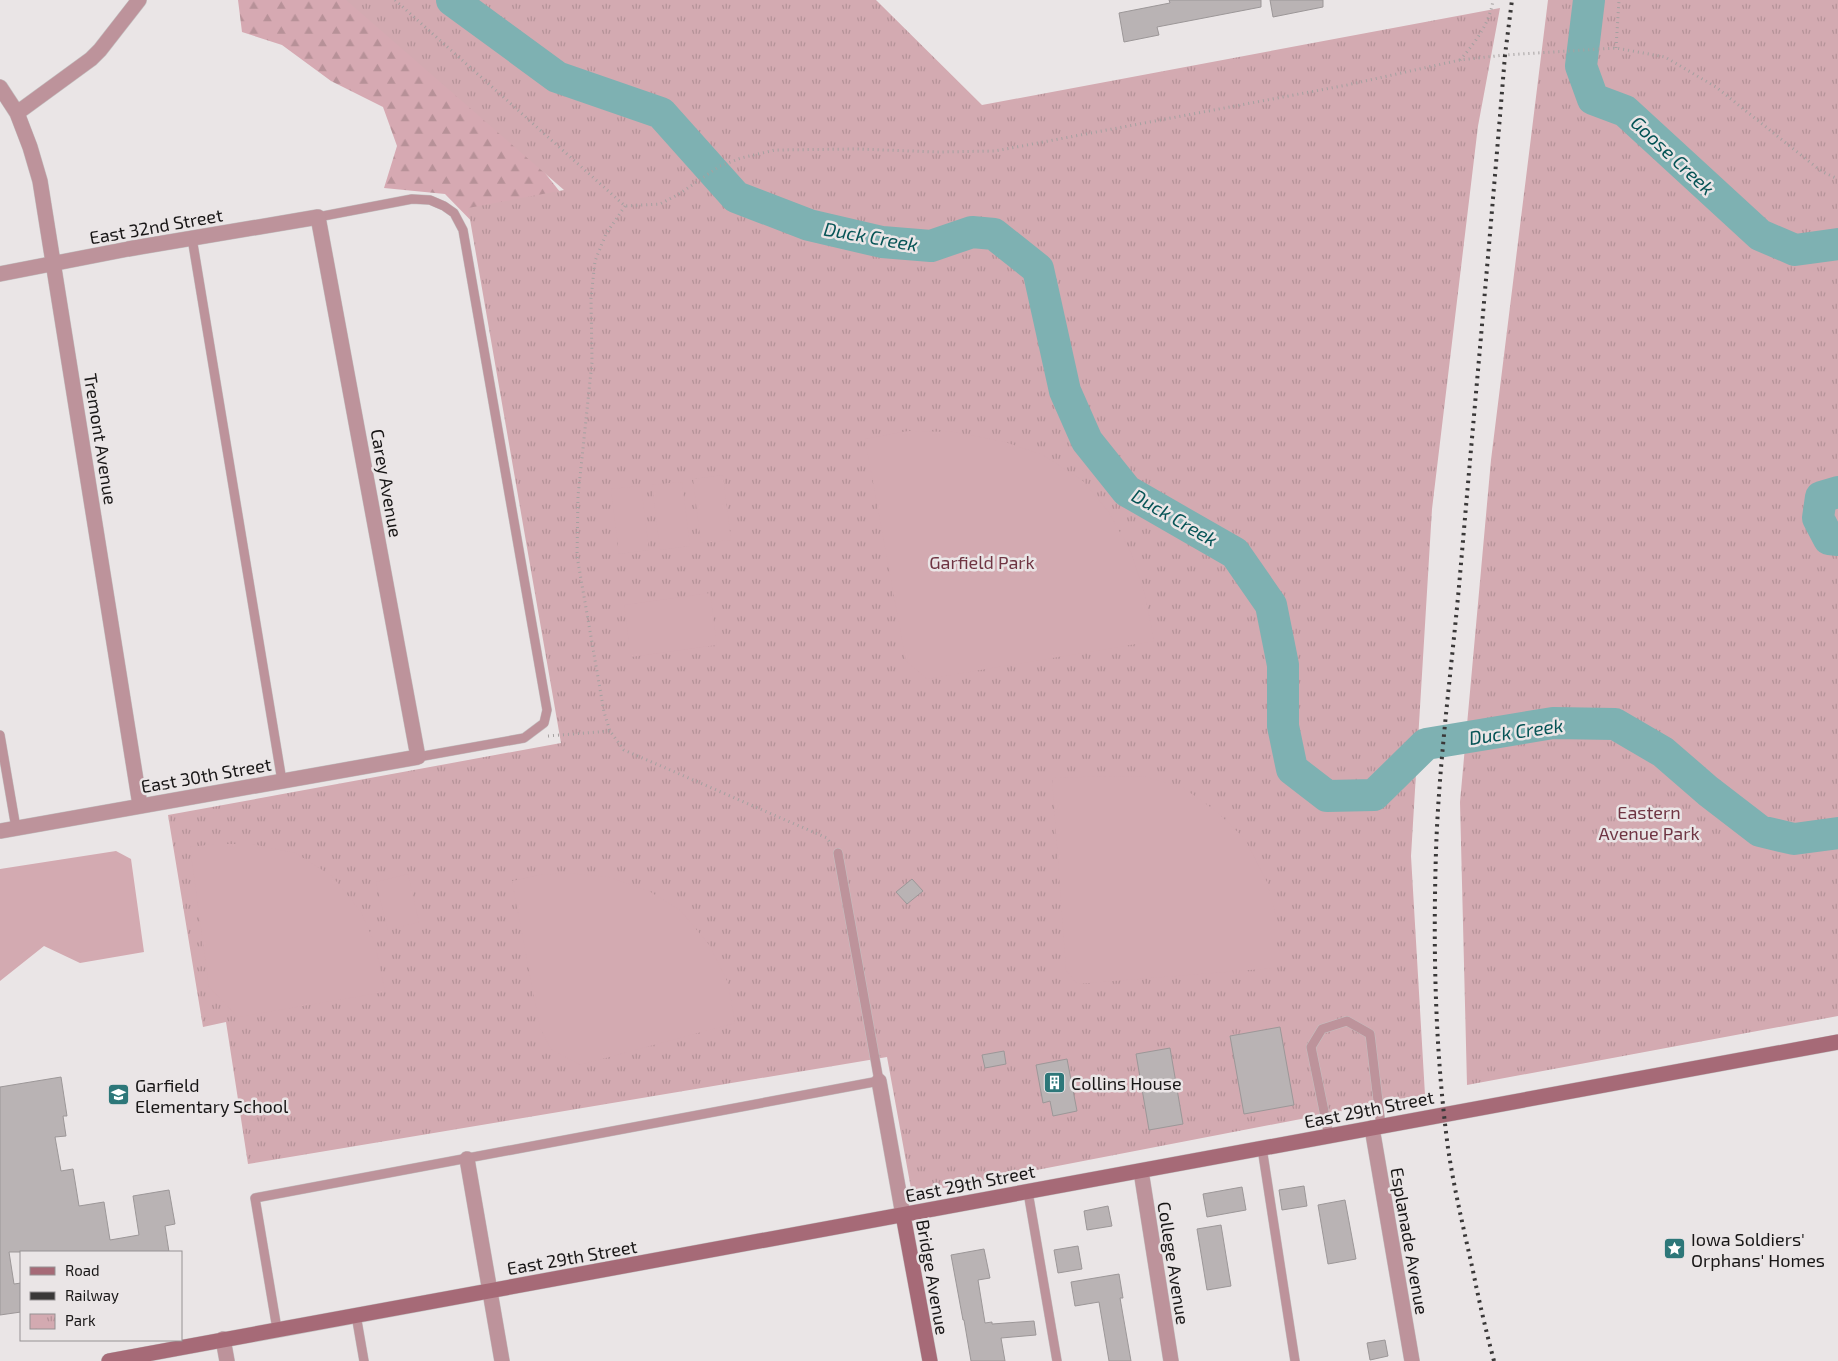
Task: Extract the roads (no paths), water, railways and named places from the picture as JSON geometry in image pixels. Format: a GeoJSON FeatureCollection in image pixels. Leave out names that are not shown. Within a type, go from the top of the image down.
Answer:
{"type":"FeatureCollection","features":[{"type":"Feature","properties":{"kind":"street"},"geometry":{"type":"LineString","coordinates":[[16,113],[91,59],[139,0]]}},
{"type":"Feature","properties":{"kind":"street","name":"Tremont Avenue"},"geometry":{"type":"LineString","coordinates":[[0,87],[16,113],[30,147],[40,181],[140,805]]}},
{"type":"Feature","properties":{"kind":"street","name":"East 32nd Street"},"geometry":{"type":"LineString","coordinates":[[0,274],[318,216]]}},
{"type":"Feature","properties":{"kind":"street","name":"Carey Avenue"},"geometry":{"type":"LineString","coordinates":[[318,216],[418,756]]}},
{"type":"Feature","properties":{"kind":"street","name":"East 30th Street"},"geometry":{"type":"LineString","coordinates":[[0,831],[418,756]]}},
{"type":"Feature","properties":{"kind":"street","name":"East 29th Street"},"geometry":{"type":"LineString","coordinates":[[109,1361],[1838,1042]]}},
{"type":"Feature","properties":{"kind":"street","name":"Bridge Avenue"},"geometry":{"type":"LineString","coordinates":[[879,1081],[930,1361]]}},
{"type":"Feature","properties":{"kind":"street","name":"Esplanade Avenue"},"geometry":{"type":"LineString","coordinates":[[1376,1127],[1412,1361]]}},
{"type":"Feature","properties":{"kind":"street"},"geometry":{"type":"LineString","coordinates":[[467,1159],[502,1361]]}},
{"type":"Feature","properties":{"kind":"street","name":"College Avenue"},"geometry":{"type":"LineString","coordinates":[[1141,1171],[1171,1361]]}},
{"type":"Feature","properties":{"kind":"street"},"geometry":{"type":"LineString","coordinates":[[223,1339],[226,1361]]}},
{"type":"Feature","properties":{"kind":"lane"},"geometry":{"type":"LineString","coordinates":[[318,216],[412,199],[430,200],[454,213],[463,230],[547,710],[544,723],[524,738],[418,756]]}},
{"type":"Feature","properties":{"kind":"lane"},"geometry":{"type":"LineString","coordinates":[[192,238],[282,780]]}},
{"type":"Feature","properties":{"kind":"lane"},"geometry":{"type":"LineString","coordinates":[[0,735],[16,828]]}},
{"type":"Feature","properties":{"kind":"lane"},"geometry":{"type":"LineString","coordinates":[[276,1329],[256,1198],[879,1081],[838,853]]}},
{"type":"Feature","properties":{"kind":"lane"},"geometry":{"type":"LineString","coordinates":[[1329,1136],[1311,1047],[1322,1029],[1347,1021],[1370,1034],[1376,1127]]}},
{"type":"Feature","properties":{"kind":"lane"},"geometry":{"type":"LineString","coordinates":[[1262,1148],[1294,1361]]}},
{"type":"Feature","properties":{"kind":"lane"},"geometry":{"type":"LineString","coordinates":[[1028,1192],[1057,1361]]}},
{"type":"Feature","properties":{"kind":"lane"},"geometry":{"type":"LineString","coordinates":[[356,1315],[364,1361]]}},
{"type":"Feature","properties":{"kind":"waterway","name":"Duck Creek"},"geometry":{"type":"LineString","coordinates":[[452,0],[557,77],[661,113],[736,197],[809,225],[882,242],[931,246],[972,232],[994,234],[1038,269],[1065,391],[1087,441],[1127,491],[1235,553],[1271,605],[1283,665],[1283,726],[1292,769],[1327,796],[1374,795],[1426,744],[1553,723],[1615,724],[1663,752],[1708,791],[1760,831],[1794,839],[1838,833]]}},
{"type":"Feature","properties":{"kind":"waterway","name":"Goose Creek"},"geometry":{"type":"LineString","coordinates":[[1589,0],[1581,66],[1593,99],[1625,111],[1760,235],[1795,250],[1838,244]]}},
{"type":"Feature","properties":{"kind":"waterway","name":"Goose Creek"},"geometry":{"type":"LineString","coordinates":[[1838,492],[1821,497],[1818,518],[1829,539],[1838,540]]}},
{"type":"Feature","properties":{"kind":"railway"},"geometry":{"type":"LineString","coordinates":[[1494,1361],[1459,1210],[1448,1148],[1440,1074],[1436,1000],[1435,888],[1443,748],[1460,575],[1505,55],[1512,0]]}},
{"type":"Feature","properties":{"kind":"place","name":"Collins House"},"geometry":{"type":"Point","coordinates":[1055,1083]}},
{"type":"Feature","properties":{"kind":"place","name":"Garfield Elementary School"},"geometry":{"type":"Point","coordinates":[119,1095]}},
{"type":"Feature","properties":{"kind":"place","name":"Iowa Soldiers' Orphans' Homes"},"geometry":{"type":"Point","coordinates":[1675,1249]}},
{"type":"Feature","properties":{"kind":"park label","name":"Garfield Park"},"geometry":{"type":"Point","coordinates":[982,562]}},
{"type":"Feature","properties":{"kind":"park label","name":"Eastern Avenue Park"},"geometry":{"type":"Point","coordinates":[1649,822]}}]}
